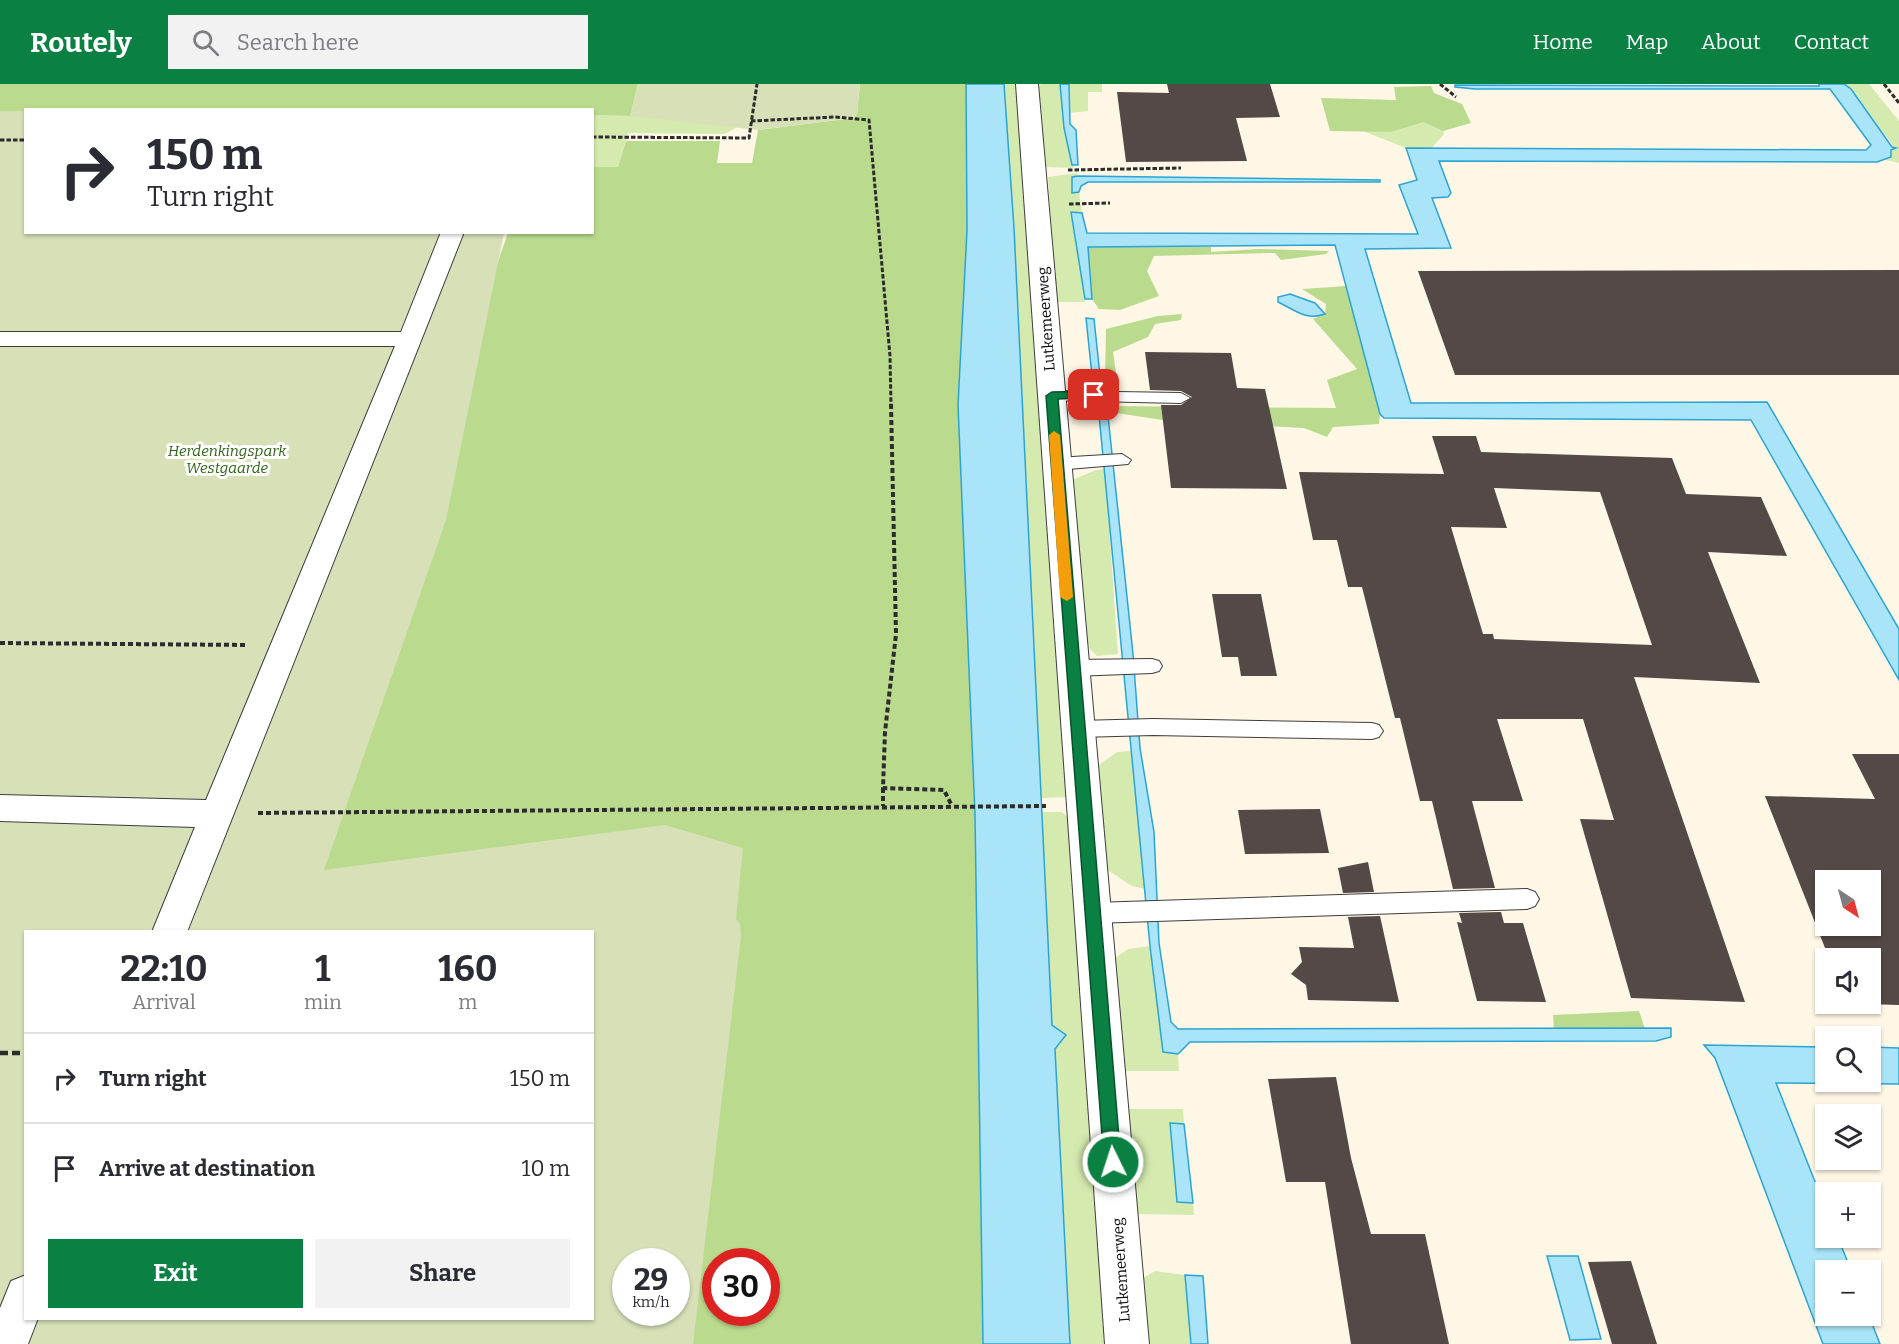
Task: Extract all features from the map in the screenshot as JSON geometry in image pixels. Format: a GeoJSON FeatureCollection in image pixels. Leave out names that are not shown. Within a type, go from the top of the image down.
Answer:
{"type":"FeatureCollection","features":[{"type":"Feature","properties":{"kind":"street","name":"Lutkemeerweg"},"geometry":{"type":"LineString","coordinates":[[1027,84],[1052,396],[1072,463],[1073,668],[1127,1344]]}},
{"type":"Feature","properties":{"kind":"street"},"geometry":{"type":"LineString","coordinates":[[171,930],[452,234]]}},
{"type":"Feature","properties":{"kind":"street"},"geometry":{"type":"LineString","coordinates":[[0,339],[410,339]]}},
{"type":"Feature","properties":{"kind":"street"},"geometry":{"type":"LineString","coordinates":[[0,808],[216,814]]}},
{"type":"Feature","properties":{"kind":"street"},"geometry":{"type":"LineString","coordinates":[[7,1344],[24,1301]]}},
{"type":"Feature","properties":{"kind":"lane"},"geometry":{"type":"LineString","coordinates":[[1052,396],[1181,398]]}},
{"type":"Feature","properties":{"kind":"lane"},"geometry":{"type":"LineString","coordinates":[[1072,463],[1122,460]]}},
{"type":"Feature","properties":{"kind":"lane"},"geometry":{"type":"LineString","coordinates":[[1073,668],[1113,669],[1152,666]]}},
{"type":"Feature","properties":{"kind":"lane"},"geometry":{"type":"LineString","coordinates":[[1078,729],[1113,730],[1153,727],[1372,731]]}},
{"type":"Feature","properties":{"kind":"lane"},"geometry":{"type":"LineString","coordinates":[[1094,913],[1527,899]]}},
{"type":"Feature","properties":{"kind":"path"},"geometry":{"type":"LineString","coordinates":[[594,137],[749,138],[757,84]]}},
{"type":"Feature","properties":{"kind":"path"},"geometry":{"type":"LineString","coordinates":[[1440,84],[1456,97]]}},
{"type":"Feature","properties":{"kind":"path"},"geometry":{"type":"LineString","coordinates":[[1884,84],[1899,103]]}},
{"type":"Feature","properties":{"kind":"path"},"geometry":{"type":"LineString","coordinates":[[751,121],[835,117],[869,120],[890,356],[896,634],[885,732],[882,806]]}},
{"type":"Feature","properties":{"kind":"path"},"geometry":{"type":"LineString","coordinates":[[0,140],[24,140]]}},
{"type":"Feature","properties":{"kind":"path"},"geometry":{"type":"LineString","coordinates":[[1071,170],[1181,168]]}},
{"type":"Feature","properties":{"kind":"path"},"geometry":{"type":"LineString","coordinates":[[0,643],[285,645]]}},
{"type":"Feature","properties":{"kind":"path"},"geometry":{"type":"LineString","coordinates":[[883,788],[944,790],[955,806]]}},
{"type":"Feature","properties":{"kind":"path"},"geometry":{"type":"LineString","coordinates":[[216,814],[1049,806]]}},
{"type":"Feature","properties":{"kind":"path"},"geometry":{"type":"LineString","coordinates":[[0,1053],[24,1053]]}},
{"type":"Feature","properties":{"kind":"green space"},"geometry":{"type":"Polygon","coordinates":[[[0,84],[638,84],[630,116],[594,115],[594,108],[24,108],[24,112],[0,112],[0,84]]]}},
{"type":"Feature","properties":{"kind":"green space"},"geometry":{"type":"Polygon","coordinates":[[[638,84],[750,84],[745,115],[738,126],[732,130],[723,134],[628,133],[618,167],[594,167],[594,115],[630,116],[638,84]]]}},
{"type":"Feature","properties":{"kind":"green space"},"geometry":{"type":"Polygon","coordinates":[[[640,84],[860,84],[857,114],[854,118],[758,130],[630,116],[640,84]]]}},
{"type":"Feature","properties":{"kind":"green space"},"geometry":{"type":"Polygon","coordinates":[[[860,84],[966,84],[967,230],[958,405],[975,815],[983,1344],[119,1344],[556,1320],[594,1320],[594,930],[262,930],[508,234],[594,234],[594,167],[618,167],[626,141],[720,141],[717,163],[752,163],[758,130],[854,118],[857,114],[860,84]]]}},
{"type":"Feature","properties":{"kind":"green space"},"geometry":{"type":"Polygon","coordinates":[[[1004,84],[1020,84],[1071,797],[1040,798],[1014,228],[1004,84]]]}},
{"type":"Feature","properties":{"kind":"green space"},"geometry":{"type":"Polygon","coordinates":[[[1041,84],[1060,84],[1064,128],[1074,168],[1044,167],[1039,87],[1041,84]]]}},
{"type":"Feature","properties":{"kind":"green space"},"geometry":{"type":"Polygon","coordinates":[[[1068,84],[1102,84],[1102,92],[1088,92],[1088,111],[1070,113],[1068,84]]]}},
{"type":"Feature","properties":{"kind":"green space"},"geometry":{"type":"Polygon","coordinates":[[[1844,84],[1869,84],[1899,121],[1899,163],[1886,160],[1891,157],[1893,145],[1844,84]]]}},
{"type":"Feature","properties":{"kind":"green space"},"geometry":{"type":"Polygon","coordinates":[[[1431,86],[1434,93],[1462,104],[1471,123],[1443,131],[1424,122],[1391,132],[1330,131],[1321,98],[1396,100],[1394,87],[1431,86]]]}},
{"type":"Feature","properties":{"kind":"green space","name":"Herdenkingspark Westgaarde"},"geometry":{"type":"Polygon","coordinates":[[[0,111],[24,111],[24,234],[504,234],[446,520],[324,870],[665,825],[743,848],[736,919],[740,924],[741,936],[704,1248],[702,1248],[702,1268],[693,1344],[0,1344],[0,111]]]}},
{"type":"Feature","properties":{"kind":"green space"},"geometry":{"type":"Polygon","coordinates":[[[1441,117],[1444,134],[1431,149],[1406,148],[1363,131],[1391,132],[1441,117]]]}},
{"type":"Feature","properties":{"kind":"green space"},"geometry":{"type":"Polygon","coordinates":[[[1077,173],[1078,176],[1072,177],[1072,193],[1079,192],[1082,213],[1071,213],[1085,302],[1056,302],[1048,177],[1077,173]]]}},
{"type":"Feature","properties":{"kind":"green space"},"geometry":{"type":"Polygon","coordinates":[[[1088,247],[1211,247],[1211,252],[1259,249],[1329,251],[1326,254],[1281,260],[1275,253],[1154,256],[1147,271],[1159,296],[1120,310],[1099,309],[1092,299],[1088,247]]]}},
{"type":"Feature","properties":{"kind":"green space"},"geometry":{"type":"Polygon","coordinates":[[[1346,286],[1380,414],[1379,424],[1333,427],[1327,437],[1304,428],[1169,421],[1110,412],[1107,406],[1336,408],[1327,380],[1357,369],[1313,319],[1325,314],[1326,304],[1302,289],[1346,286]]]}},
{"type":"Feature","properties":{"kind":"green space"},"geometry":{"type":"Polygon","coordinates":[[[1182,314],[1181,320],[1155,324],[1148,337],[1113,352],[1118,385],[1105,377],[1106,329],[1158,316],[1182,314]]]}},
{"type":"Feature","properties":{"kind":"green space"},"geometry":{"type":"Polygon","coordinates":[[[1105,469],[1118,654],[1097,656],[1088,647],[1072,480],[1096,470],[1105,469]]]}},
{"type":"Feature","properties":{"kind":"green space"},"geometry":{"type":"Polygon","coordinates":[[[1131,751],[1146,889],[1132,886],[1103,867],[1096,767],[1117,752],[1131,751]]]}},
{"type":"Feature","properties":{"kind":"green space"},"geometry":{"type":"Polygon","coordinates":[[[1040,812],[1062,812],[1069,818],[1105,1344],[1070,1344],[1055,1049],[1065,1035],[1052,1025],[1040,812]]]}},
{"type":"Feature","properties":{"kind":"green space"},"geometry":{"type":"Polygon","coordinates":[[[1150,946],[1163,1052],[1178,1054],[1179,1071],[1121,1071],[1112,960],[1128,949],[1150,946]]]}},
{"type":"Feature","properties":{"kind":"green space"},"geometry":{"type":"Polygon","coordinates":[[[1639,1011],[1645,1029],[1554,1029],[1553,1015],[1639,1011]]]}},
{"type":"Feature","properties":{"kind":"green space"},"geometry":{"type":"Polygon","coordinates":[[[1129,1109],[1183,1109],[1184,1124],[1170,1123],[1177,1202],[1193,1203],[1194,1215],[1135,1214],[1124,1117],[1129,1109]]]}},
{"type":"Feature","properties":{"kind":"green space"},"geometry":{"type":"Polygon","coordinates":[[[1155,1271],[1185,1275],[1191,1344],[1147,1344],[1138,1281],[1155,1271]]]}},
{"type":"Feature","properties":{"kind":"water"},"geometry":{"type":"Polygon","coordinates":[[[966,84],[1004,84],[1014,228],[1052,1025],[1066,1035],[1055,1049],[1070,1344],[983,1344],[975,815],[958,405],[967,230],[966,84]]]}},
{"type":"Feature","properties":{"kind":"water"},"geometry":{"type":"Polygon","coordinates":[[[1060,84],[1069,84],[1070,124],[1076,130],[1078,165],[1072,165],[1064,128],[1060,84]]]}},
{"type":"Feature","properties":{"kind":"water"},"geometry":{"type":"Polygon","coordinates":[[[1819,84],[1844,84],[1851,89],[1892,147],[1896,148],[1891,150],[1891,157],[1877,162],[1439,161],[1451,193],[1448,197],[1432,198],[1451,248],[1365,249],[1411,403],[1767,402],[1899,629],[1899,680],[1751,420],[1384,418],[1380,414],[1335,245],[1088,247],[1092,299],[1085,299],[1071,212],[1082,213],[1087,233],[1418,234],[1399,185],[1417,180],[1406,148],[1866,150],[1871,145],[1830,89],[1475,89],[1455,87],[1455,85],[1819,86],[1819,84]]]}},
{"type":"Feature","properties":{"kind":"water"},"geometry":{"type":"Polygon","coordinates":[[[1072,177],[1380,180],[1380,182],[1088,182],[1081,186],[1079,192],[1072,193],[1072,177]]]}},
{"type":"Feature","properties":{"kind":"water"},"geometry":{"type":"Polygon","coordinates":[[[1290,294],[1315,303],[1325,314],[1306,315],[1278,302],[1278,297],[1290,294]]]}},
{"type":"Feature","properties":{"kind":"water"},"geometry":{"type":"Polygon","coordinates":[[[1086,318],[1094,319],[1101,385],[1093,385],[1086,318]]]}},
{"type":"Feature","properties":{"kind":"water"},"geometry":{"type":"Polygon","coordinates":[[[1099,415],[1108,416],[1133,654],[1140,748],[1154,832],[1159,943],[1171,1022],[1178,1029],[1671,1028],[1671,1037],[1656,1041],[1190,1042],[1178,1054],[1163,1052],[1150,946],[1099,415]]]}},
{"type":"Feature","properties":{"kind":"water"},"geometry":{"type":"Polygon","coordinates":[[[1704,1045],[1815,1047],[1815,1083],[1776,1083],[1815,1182],[1815,1248],[1842,1248],[1847,1260],[1815,1260],[1815,1323],[1715,1058],[1704,1045]]]}},
{"type":"Feature","properties":{"kind":"water"},"geometry":{"type":"Polygon","coordinates":[[[1881,1047],[1899,1048],[1899,1084],[1881,1084],[1881,1047]]]}},
{"type":"Feature","properties":{"kind":"water"},"geometry":{"type":"Polygon","coordinates":[[[1170,1123],[1184,1124],[1193,1203],[1177,1202],[1170,1123]]]}},
{"type":"Feature","properties":{"kind":"water"},"geometry":{"type":"Polygon","coordinates":[[[1547,1256],[1578,1256],[1601,1339],[1570,1340],[1547,1256]]]}},
{"type":"Feature","properties":{"kind":"water"},"geometry":{"type":"Polygon","coordinates":[[[1185,1275],[1203,1276],[1208,1344],[1191,1344],[1185,1275]]]}},
{"type":"Feature","properties":{"kind":"water"},"geometry":{"type":"Polygon","coordinates":[[[1816,1326],[1873,1326],[1880,1344],[1823,1344],[1816,1326]]]}},
{"type":"Feature","properties":{"kind":"building"},"geometry":{"type":"Polygon","coordinates":[[[1167,84],[1270,84],[1280,117],[1236,118],[1247,161],[1126,162],[1117,92],[1169,93],[1167,84]]]}},
{"type":"Feature","properties":{"kind":"building"},"geometry":{"type":"Polygon","coordinates":[[[1899,270],[1899,375],[1455,375],[1418,271],[1899,270]]]}},
{"type":"Feature","properties":{"kind":"building"},"geometry":{"type":"Polygon","coordinates":[[[1145,352],[1231,353],[1237,388],[1265,389],[1287,489],[1171,488],[1161,405],[1181,405],[1192,397],[1181,391],[1150,390],[1145,352]]]}},
{"type":"Feature","properties":{"kind":"building"},"geometry":{"type":"Polygon","coordinates":[[[1432,436],[1476,436],[1481,452],[1672,458],[1686,494],[1761,497],[1787,556],[1708,552],[1760,683],[1634,677],[1745,1002],[1631,998],[1580,819],[1614,820],[1583,719],[1497,719],[1523,801],[1472,801],[1495,888],[1453,889],[1432,801],[1420,801],[1400,718],[1395,718],[1362,587],[1348,587],[1337,540],[1313,540],[1299,472],[1444,474],[1432,436]],[[1494,488],[1507,528],[1451,527],[1483,634],[1493,634],[1494,639],[1652,645],[1600,492],[1494,488]]]}},
{"type":"Feature","properties":{"kind":"building"},"geometry":{"type":"Polygon","coordinates":[[[1212,594],[1261,594],[1277,676],[1241,676],[1238,657],[1222,657],[1212,594]]]}},
{"type":"Feature","properties":{"kind":"building"},"geometry":{"type":"Polygon","coordinates":[[[1852,754],[1899,754],[1899,1005],[1881,1004],[1881,948],[1825,948],[1820,936],[1881,936],[1881,870],[1815,870],[1815,923],[1765,796],[1875,799],[1852,754]]]}},
{"type":"Feature","properties":{"kind":"building"},"geometry":{"type":"Polygon","coordinates":[[[1320,809],[1329,853],[1245,854],[1238,810],[1320,809]]]}},
{"type":"Feature","properties":{"kind":"building"},"geometry":{"type":"Polygon","coordinates":[[[1368,862],[1374,892],[1343,893],[1338,868],[1368,862]]]}},
{"type":"Feature","properties":{"kind":"building"},"geometry":{"type":"Polygon","coordinates":[[[1501,912],[1504,923],[1523,923],[1546,1002],[1477,1001],[1457,922],[1462,923],[1459,913],[1501,912]]]}},
{"type":"Feature","properties":{"kind":"building"},"geometry":{"type":"Polygon","coordinates":[[[1380,916],[1399,1002],[1308,1000],[1306,985],[1291,974],[1302,962],[1299,947],[1354,948],[1348,917],[1380,916]]]}},
{"type":"Feature","properties":{"kind":"building"},"geometry":{"type":"Polygon","coordinates":[[[1336,1077],[1351,1158],[1371,1234],[1425,1234],[1449,1344],[1351,1344],[1325,1182],[1286,1182],[1268,1079],[1336,1077]]]}},
{"type":"Feature","properties":{"kind":"building"},"geometry":{"type":"Polygon","coordinates":[[[1631,1261],[1657,1344],[1612,1344],[1588,1262],[1631,1261]]]}},
{"type":"Feature","properties":{"kind":"slow traffic"},"geometry":{"type":"LineString","coordinates":[[1054,435],[1067,597]]}},
{"type":"Feature","properties":{"kind":"route"},"geometry":{"type":"LineString","coordinates":[[1094,395],[1052,396],[1113,1162]]}}]}
